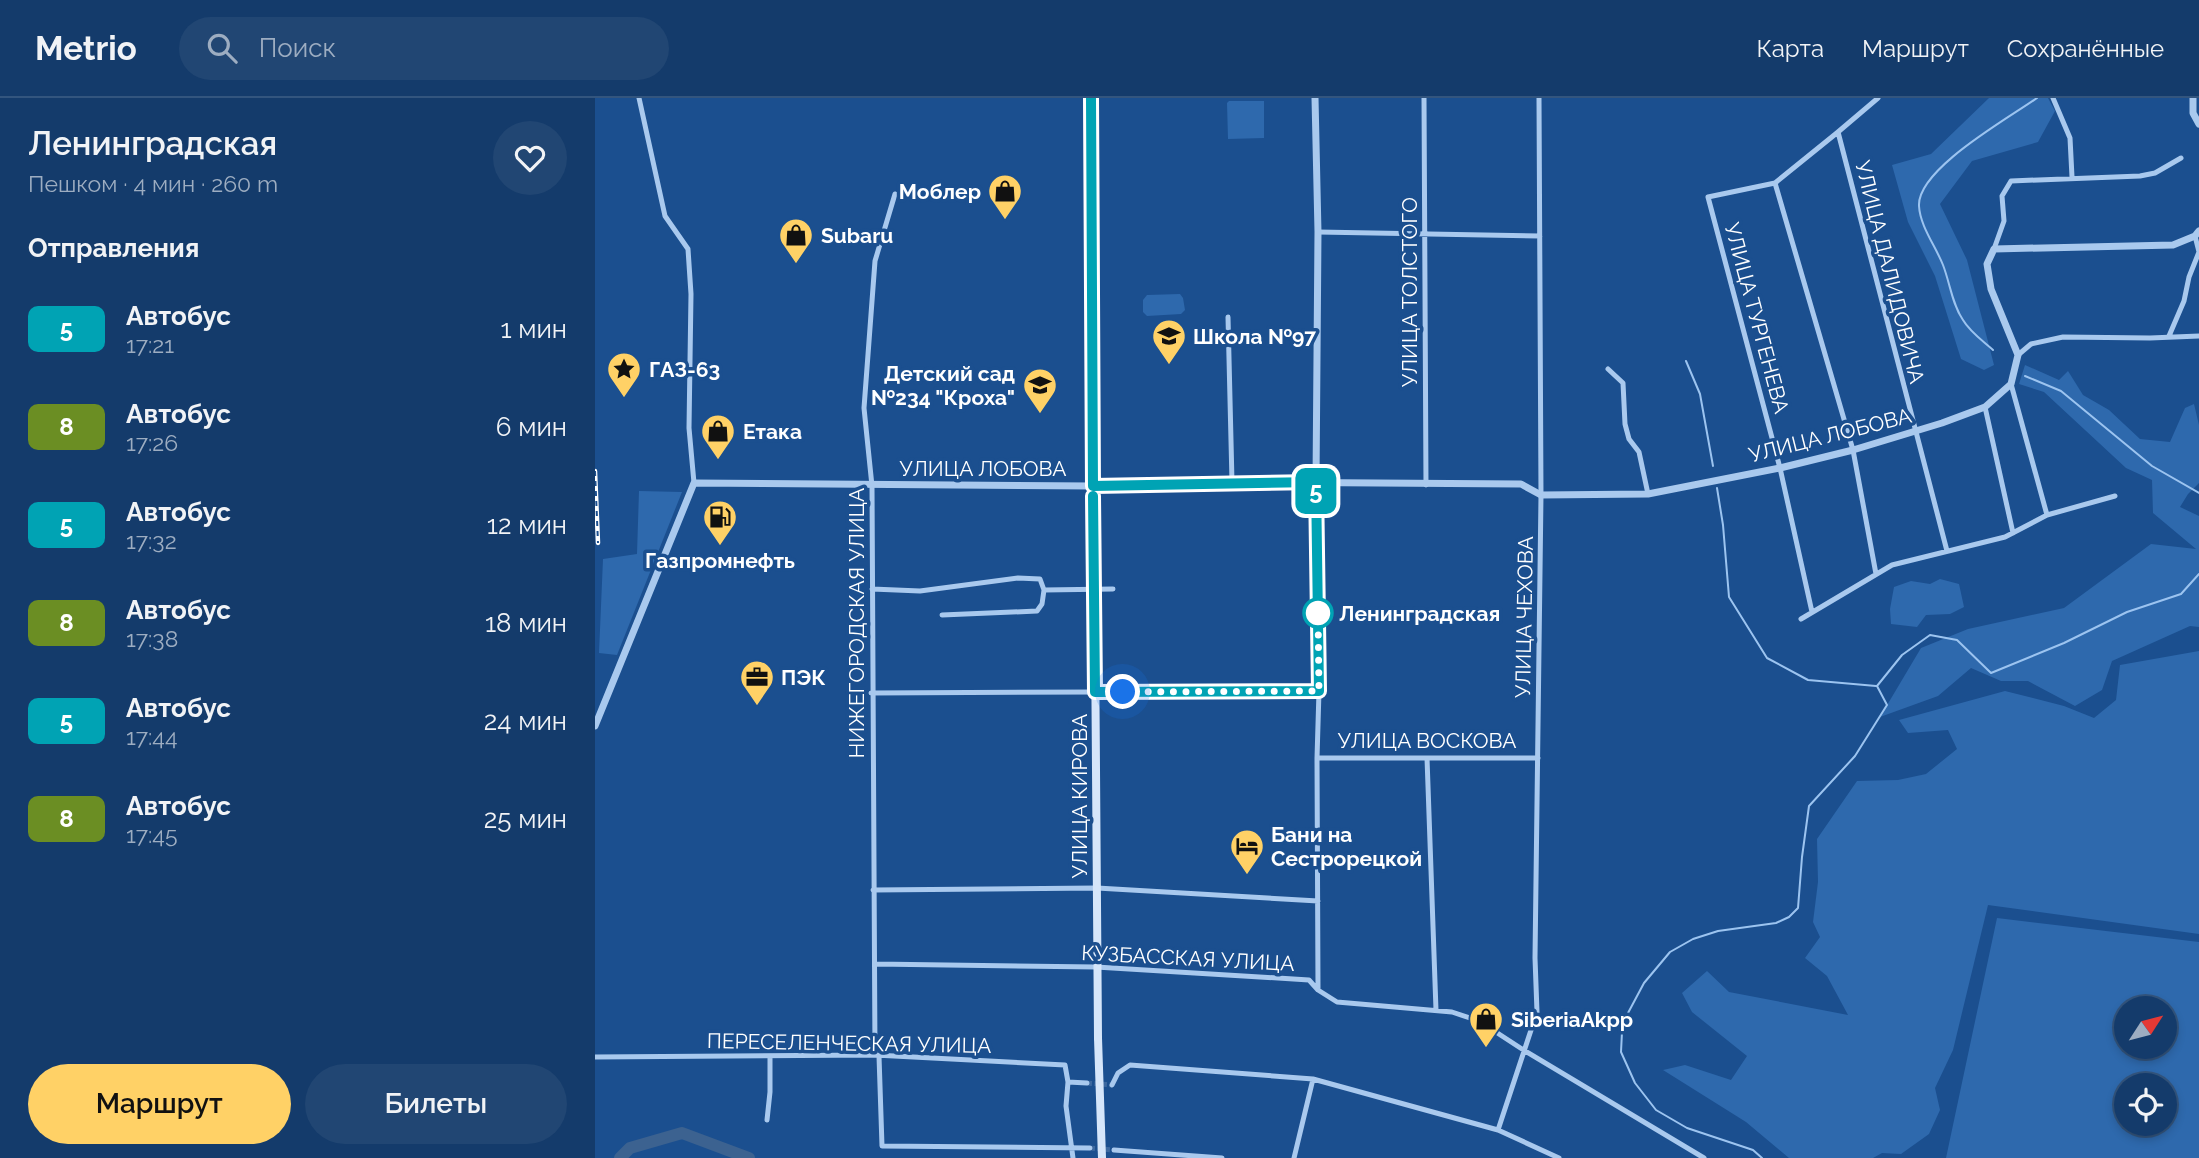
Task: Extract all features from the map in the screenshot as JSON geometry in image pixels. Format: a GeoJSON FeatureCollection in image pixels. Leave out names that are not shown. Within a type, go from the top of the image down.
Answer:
{"type":"FeatureCollection","features":[{"type":"Feature","properties":{"kind":"main road","name":"УЛИЦА КИРОВА"},"geometry":{"type":"LineString","coordinates":[[1091,98],[1097,967],[1102,1158]]}},
{"type":"Feature","properties":{"kind":"street"},"geometry":{"type":"LineString","coordinates":[[595,726],[694,484],[689,428],[691,294],[688,249],[665,216],[639,98]]}},
{"type":"Feature","properties":{"kind":"street"},"geometry":{"type":"LineString","coordinates":[[1315,98],[1318,232],[1318,990]]}},
{"type":"Feature","properties":{"kind":"street","name":"УЛИЦА ТОЛСТОГО"},"geometry":{"type":"LineString","coordinates":[[1424,98],[1426,485]]}},
{"type":"Feature","properties":{"kind":"street","name":"УЛИЦА ЧЕХОВА"},"geometry":{"type":"LineString","coordinates":[[1498,1130],[1537,1012],[1535,958],[1541,495],[1539,98]]}},
{"type":"Feature","properties":{"kind":"street"},"geometry":{"type":"LineString","coordinates":[[1876,574],[1853,450],[1775,183],[1878,98]]}},
{"type":"Feature","properties":{"kind":"street"},"geometry":{"type":"LineString","coordinates":[[2053,98],[2070,138],[2072,177]]}},
{"type":"Feature","properties":{"kind":"street"},"geometry":{"type":"LineString","coordinates":[[2193,98],[2193,113],[2199,124]]}},
{"type":"Feature","properties":{"kind":"street","name":"УЛИЦА ДАЛИДОВИЧА"},"geometry":{"type":"LineString","coordinates":[[1838,132],[1947,551]]}},
{"type":"Feature","properties":{"kind":"street"},"geometry":{"type":"LineString","coordinates":[[2047,515],[2011,384],[2018,355],[1991,289],[1987,264],[2004,220],[2002,197],[2011,181],[2140,176],[2155,173],[2181,158]]}},
{"type":"Feature","properties":{"kind":"street","name":"УЛИЦА ТУРГЕНЕВА"},"geometry":{"type":"LineString","coordinates":[[1775,183],[1708,197],[1780,468],[1812,612]]}},
{"type":"Feature","properties":{"kind":"street","name":"НИЖЕГОРОДСКАЯ УЛИЦА"},"geometry":{"type":"LineString","coordinates":[[895,194],[875,261],[864,408],[872,486],[874,964],[882,1146],[1073,1147]]}},
{"type":"Feature","properties":{"kind":"street"},"geometry":{"type":"LineString","coordinates":[[1318,232],[1540,236]]}},
{"type":"Feature","properties":{"kind":"street"},"geometry":{"type":"LineString","coordinates":[[1994,249],[2172,245],[2197,233],[2199,252],[2189,277],[2184,301],[2169,337]]}},
{"type":"Feature","properties":{"kind":"street"},"geometry":{"type":"LineString","coordinates":[[1228,317],[1232,482]]}},
{"type":"Feature","properties":{"kind":"street"},"geometry":{"type":"LineString","coordinates":[[2018,355],[2031,344],[2063,337],[2199,336]]}},
{"type":"Feature","properties":{"kind":"street"},"geometry":{"type":"LineString","coordinates":[[1608,369],[1623,383],[1625,424],[1629,439],[1639,452],[1649,494]]}},
{"type":"Feature","properties":{"kind":"street","name":"УЛИЦА ЛОБОВА"},"geometry":{"type":"LineString","coordinates":[[694,484],[1521,484],[1541,495],[1649,494],[1780,468],[1853,450],[1985,407],[2011,384]]}},
{"type":"Feature","properties":{"kind":"street"},"geometry":{"type":"LineString","coordinates":[[1985,407],[2013,533]]}},
{"type":"Feature","properties":{"kind":"street"},"geometry":{"type":"LineString","coordinates":[[1801,619],[1892,565],[2013,533],[2047,515],[2115,496]]}},
{"type":"Feature","properties":{"kind":"street"},"geometry":{"type":"LineString","coordinates":[[872,589],[920,591],[1018,578],[1040,579],[1044,590],[1042,604],[1037,611],[942,615]]}},
{"type":"Feature","properties":{"kind":"street"},"geometry":{"type":"LineString","coordinates":[[1044,590],[1113,589]]}},
{"type":"Feature","properties":{"kind":"street"},"geometry":{"type":"LineString","coordinates":[[871,694],[1319,691]]}},
{"type":"Feature","properties":{"kind":"street","name":"УЛИЦА ВОСКОВА"},"geometry":{"type":"LineString","coordinates":[[1317,758],[1538,758]]}},
{"type":"Feature","properties":{"kind":"street"},"geometry":{"type":"LineString","coordinates":[[1427,758],[1436,1010]]}},
{"type":"Feature","properties":{"kind":"street"},"geometry":{"type":"LineString","coordinates":[[873,890],[1097,888],[1318,901]]}},
{"type":"Feature","properties":{"kind":"street","name":"КУЗБАССКАЯ УЛИЦА"},"geometry":{"type":"LineString","coordinates":[[874,964],[1097,967],[1309,980],[1318,990],[1337,1002],[1452,1012],[1479,1021],[1704,1158]]}},
{"type":"Feature","properties":{"kind":"street"},"geometry":{"type":"LineString","coordinates":[[767,1120],[770,1056]]}},
{"type":"Feature","properties":{"kind":"street","name":"ПЕРЕСЕЛЕНЧЕСКАЯ УЛИЦА"},"geometry":{"type":"LineString","coordinates":[[595,1057],[877,1056],[1065,1065],[1068,1082]]}},
{"type":"Feature","properties":{"kind":"street"},"geometry":{"type":"LineString","coordinates":[[1112,1085],[1118,1073],[1130,1065],[1313,1079],[1498,1130],[1545,1155],[1559,1158]]}},
{"type":"Feature","properties":{"kind":"street"},"geometry":{"type":"LineString","coordinates":[[1294,1158],[1313,1079]]}},
{"type":"Feature","properties":{"kind":"street"},"geometry":{"type":"LineString","coordinates":[[1073,1158],[1066,1106],[1068,1082],[1087,1083]]}},
{"type":"Feature","properties":{"kind":"street"},"geometry":{"type":"LineString","coordinates":[[1073,1147],[1090,1148]]}},
{"type":"Feature","properties":{"kind":"street"},"geometry":{"type":"LineString","coordinates":[[1114,1150],[1222,1158]]}},
{"type":"Feature","properties":{"kind":"shaded area"},"geometry":{"type":"Polygon","coordinates":[[[1989,98],[2048,98],[2055,111],[2038,142],[1972,161],[1940,204],[1967,260],[1994,365],[1984,370],[1961,359],[1935,276],[1908,222],[1892,165],[1931,154],[1989,98]]]}},
{"type":"Feature","properties":{"kind":"shaded area"},"geometry":{"type":"Polygon","coordinates":[[[1229,101],[1264,101],[1264,138],[1228,139],[1229,101]]]}},
{"type":"Feature","properties":{"kind":"shaded area"},"geometry":{"type":"Polygon","coordinates":[[[1180,294],[1185,310],[1181,314],[1147,316],[1143,312],[1143,300],[1147,295],[1180,294]]]}},
{"type":"Feature","properties":{"kind":"shaded area"},"geometry":{"type":"Polygon","coordinates":[[[2025,365],[2059,380],[2068,371],[2083,395],[2109,410],[2140,439],[2170,442],[2185,408],[2194,404],[2199,425],[2199,483],[2180,507],[2199,516],[2199,627],[2190,626],[2112,661],[2102,690],[2075,706],[2028,681],[2001,681],[1971,668],[1938,696],[1880,717],[1921,648],[1968,629],[2064,608],[2151,544],[2196,549],[2153,513],[2152,480],[2126,468],[2044,392],[2019,384],[2025,365]]]}},
{"type":"Feature","properties":{"kind":"shaded area"},"geometry":{"type":"Polygon","coordinates":[[[639,491],[682,492],[617,655],[599,653],[603,559],[637,554],[639,491]]]}},
{"type":"Feature","properties":{"kind":"shaded area"},"geometry":{"type":"Polygon","coordinates":[[[1940,579],[1959,584],[1964,607],[1950,614],[1926,615],[1917,627],[1891,624],[1890,609],[1894,587],[1911,581],[1930,584],[1940,579]]]}},
{"type":"Feature","properties":{"kind":"shaded area"},"geometry":{"type":"Polygon","coordinates":[[[2199,651],[2199,934],[1988,905],[1953,1050],[1935,1088],[1940,1110],[1929,1134],[1901,1154],[1882,1153],[1873,1158],[1789,1158],[1746,1122],[1663,1070],[1685,1065],[1731,1080],[1747,1056],[1692,1012],[1682,993],[1707,971],[1729,992],[1848,1015],[1827,976],[1805,958],[1820,937],[1813,922],[1818,882],[1817,839],[1857,781],[1898,780],[1926,774],[1957,749],[1948,730],[1908,733],[1899,720],[2005,691],[2064,706],[2094,718],[2116,700],[2120,665],[2199,651]]]}},
{"type":"Feature","properties":{"kind":"shaded area"},"geometry":{"type":"Polygon","coordinates":[[[1997,918],[2199,942],[2199,1158],[1946,1158],[1997,918]]]}},
{"type":"Feature","properties":{"kind":"waterway"},"geometry":{"type":"LineString","coordinates":[[1993,350],[1969,328],[1959,314],[1943,265],[1922,221],[1919,206],[1922,192],[1948,161],[2037,98]]}},
{"type":"Feature","properties":{"kind":"waterway"},"geometry":{"type":"LineString","coordinates":[[1686,361],[1700,394],[1713,466]]}},
{"type":"Feature","properties":{"kind":"waterway"},"geometry":{"type":"LineString","coordinates":[[2025,376],[2061,391],[2152,466],[2199,493]]}},
{"type":"Feature","properties":{"kind":"waterway"},"geometry":{"type":"LineString","coordinates":[[1717,488],[1729,597],[1767,658],[1808,680],[1876,686]]}},
{"type":"Feature","properties":{"kind":"waterway"},"geometry":{"type":"LineString","coordinates":[[1762,1158],[1753,1150],[1687,1128],[1656,1110],[1635,1083],[1621,1052],[1622,1032],[1628,1013],[1644,983],[1670,952],[1693,939],[1718,931],[1776,923],[1789,917],[1798,908],[1809,806],[1855,756],[1887,705],[1877,686],[1902,655],[1930,635],[1957,640],[1991,673],[2064,643],[2127,612],[2181,594],[2199,574]]}},
{"type":"Feature","properties":{"kind":"waterway"},"geometry":{"type":"LineString","coordinates":[[620,1158],[630,1148],[682,1133],[749,1158]]}},
{"type":"Feature","properties":{"kind":"tunnel"},"geometry":{"type":"LineString","coordinates":[[1087,1083],[1112,1085]]}},
{"type":"Feature","properties":{"kind":"tunnel"},"geometry":{"type":"LineString","coordinates":[[1090,1148],[1114,1150]]}},
{"type":"Feature","properties":{"kind":"railway"},"geometry":{"type":"LineString","coordinates":[[595,471],[598,543]]}},
{"type":"Feature","properties":{"kind":"bus line","name":"5"},"geometry":{"type":"LineString","coordinates":[[1091,98],[1093,486],[1316,482],[1319,691],[1095,692],[1093,496]]}},
{"type":"Feature","properties":{"kind":"place","name":"Моблер"},"geometry":{"type":"Point","coordinates":[1005,221]}},
{"type":"Feature","properties":{"kind":"place","name":"Subaru"},"geometry":{"type":"Point","coordinates":[796,265]}},
{"type":"Feature","properties":{"kind":"place","name":"Школа №97"},"geometry":{"type":"Point","coordinates":[1169,366]}},
{"type":"Feature","properties":{"kind":"place","name":"ГАЗ-63"},"geometry":{"type":"Point","coordinates":[624,399]}},
{"type":"Feature","properties":{"kind":"place","name":"Детский сад №234 \"Кроха\""},"geometry":{"type":"Point","coordinates":[1040,415]}},
{"type":"Feature","properties":{"kind":"place","name":"Етака"},"geometry":{"type":"Point","coordinates":[718,461]}},
{"type":"Feature","properties":{"kind":"place","name":"Газпромнефть"},"geometry":{"type":"Point","coordinates":[720,547]}},
{"type":"Feature","properties":{"kind":"place","name":"Ленинградская"},"geometry":{"type":"Point","coordinates":[1318,613]}},
{"type":"Feature","properties":{"kind":"place","name":"ПЭК"},"geometry":{"type":"Point","coordinates":[757,707]}},
{"type":"Feature","properties":{"kind":"place","name":"Бани на Сестрорецкой"},"geometry":{"type":"Point","coordinates":[1247,876]}},
{"type":"Feature","properties":{"kind":"place","name":"SiberiaAkpp"},"geometry":{"type":"Point","coordinates":[1486,1049]}},
{"type":"Feature","properties":{"kind":"route"},"geometry":{"type":"LineString","coordinates":[[1123,692],[1319,691],[1318,613]]}}]}
